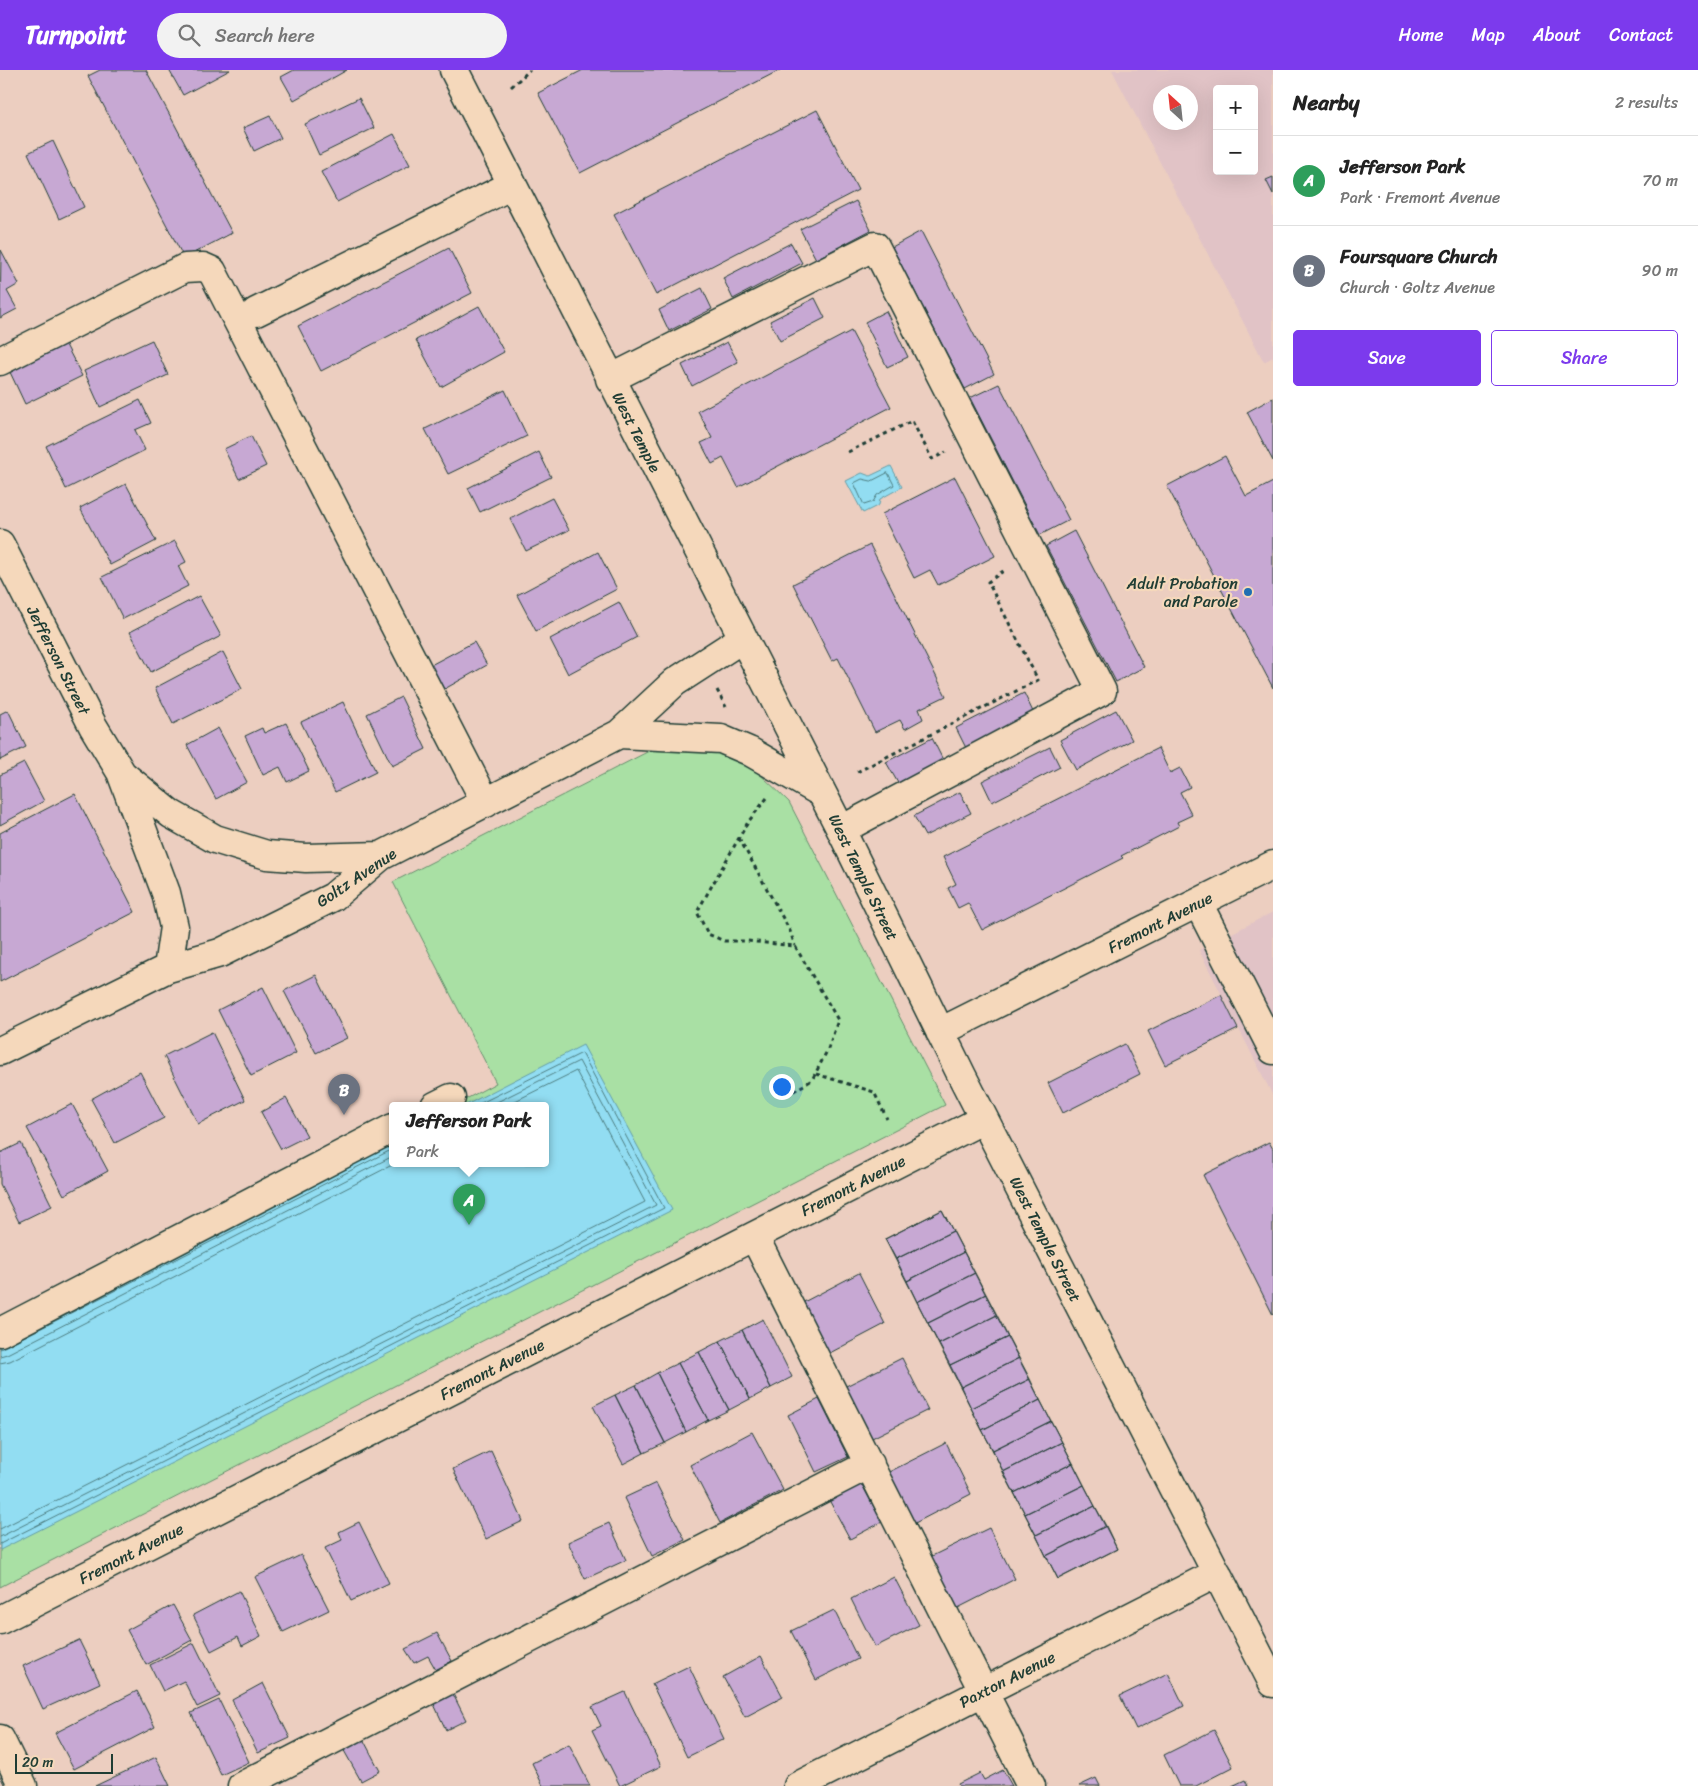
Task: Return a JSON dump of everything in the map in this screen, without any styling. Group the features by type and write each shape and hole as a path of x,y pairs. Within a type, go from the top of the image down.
{"street":[{"name":"West Temple","path":"454,70 822,793"},
{"path":"256,312 512,185"},
{"path":"610,379 875,246 1102,692 842,830"},
{"path":"0,361 186,268 203,267 212,271 486,803"},
{"name":"Jefferson Street","path":"0,544 93,726 122,774 166,894 174,927 168,968"},
{"name":"Goltz Avenue","path":"0,1051 168,968 220,953 333,896 381,856 619,734 675,682 743,638"},
{"path":"619,734 721,738 749,751 822,793"},
{"name":"Jefferson Street","path":"122,774 171,814 215,839 267,855 306,858 381,856"},
{"name":"West Temple Street","path":"822,793 984,1120 1273,1683"},
{"name":"Fremont Avenue","path":"940,1032 1273,865"},
{"path":"1198,903 1273,1050"},
{"name":"Fremont Avenue","path":"0,1620 984,1120"},
{"path":"0,1332 389,1130"},
{"path":"754,1236 1031,1786"},
{"path":"242,1786 870,1464"},
{"name":"Paxton Avenue","path":"798,1786 1217,1573"},
{"path":"0,1739 23,1786"}],"path":[{"path":"511,87 530,70"},
{"path":"848,452 912,421 932,459 948,451 953,455"},
{"path":"857,772 1038,680 988,582 1010,566"},
{"path":"715,685 726,707"},
{"path":"771,793 739,838 697,912 708,934 724,941 747,941 795,946"},
{"path":"739,838 790,930 795,946 838,1020 828,1049 816,1074 812,1080 789,1094"},
{"path":"816,1074 874,1092 887,1120"}],"shaded area":[{"path":"1112,70 1273,70 1273,357 1264,362"},
{"path":"1273,912 1273,1096 1199,950"}],"green space":[{"path":"653,749 700,750 727,755 753,769 789,802 945,1105 0,1587 0,1344 389,1166 549,1167 549,1102 460,1102 496,1083 393,882"}],"water":[{"path":"891,466 902,487 880,499 879,505 863,513 846,481 862,473 870,476"},
{"path":"583,1045 672,1210 0,1550 0,1345 389,1145 389,1167 549,1167 549,1102 472,1102"}],"building":[{"path":"100,70 146,70 232,233 184,258 88,76"},
{"path":"169,70 230,70 183,95"},
{"path":"294,70 347,70 294,100 281,77"},
{"path":"583,70 780,70 580,173 538,93"},
{"path":"359,98 374,128 319,155 305,124"},
{"path":"817,110 858,190 656,295 614,214"},
{"path":"270,116 281,138 254,151 243,128"},
{"path":"394,134 410,165 337,202 321,172"},
{"path":"53,141 84,207 59,219 28,153"},
{"path":"1273,177 1273,194 1266,180"},
{"path":"856,201 871,230 816,259 800,229"},
{"path":"921,231 994,374 965,389 892,247"},
{"path":"791,243 802,263 733,299 723,278"},
{"path":"449,248 472,293 321,371 298,326"},
{"path":"1,250 19,284 7,291 17,309 0,318"},
{"path":"702,288 712,309 669,331 659,310"},
{"path":"815,298 825,318 780,341 770,321"},
{"path":"479,306 504,352 441,387 416,340"},
{"path":"886,311 908,357 887,367 865,322"},
{"path":"851,331 891,407 738,487 723,458 712,464 701,443 712,438 698,411"},
{"path":"152,340 168,375 100,407 84,371"},
{"path":"727,342 738,362 692,386 682,365"},
{"path":"65,343 82,376 25,404 9,370"},
{"path":"999,384 1069,520 1040,535 970,398"},
{"path":"505,390 527,436 448,474 425,429"},
{"path":"1273,398 1273,461 1247,412"},
{"path":"140,400 151,423 135,430 145,450 66,489 46,446"},
{"path":"251,436 266,466 239,479 224,449"},
{"path":"539,452 551,477 480,512 468,488"},
{"name":"Adult Probation and Parole","path":"1225,456 1246,496 1273,482 1273,688 1167,486"},
{"path":"955,477 995,556 938,585 930,570 914,578 882,514"},
{"path":"126,484 156,541 110,565 80,508"},
{"path":"552,498 569,530 526,551 510,519"},
{"path":"1074,531 1144,667 1116,682 1046,546"},
{"path":"175,541 186,562 178,566 188,586 123,619 102,577"},
{"path":"870,545 946,696 919,709 923,719 905,729 900,720 875,732 838,658 832,661 793,584"},
{"path":"598,552 617,589 536,631 517,595"},
{"path":"199,596 221,636 151,672 130,632"},
{"path":"619,602 637,637 568,674 550,639"},
{"path":"474,642 487,665 441,691 427,667"},
{"path":"223,652 242,689 173,724 155,688"},
{"path":"1024,693 1034,714 966,748 956,728"},
{"path":"401,697 426,749 392,766 367,714"},
{"path":"343,702 376,772 335,792 301,722"},
{"path":"8,710 26,747 0,760 0,714"},
{"path":"1116,710 1132,740 1076,770 1060,740"},
{"path":"286,723 309,771 287,782 280,767 263,775 245,736 262,728 264,733"},
{"path":"218,728 247,782 216,799 187,745"},
{"path":"932,738 943,760 898,783 886,762"},
{"path":"1050,747 1060,767 992,802 982,781"},
{"path":"1158,748 1170,773 1180,768 1190,787 1180,792 1192,815 1177,822 1179,826 1121,856 1123,858 982,930 968,903 958,908 948,888 956,884 943,857"},
{"path":"24,763 44,801 0,825 0,775"},
{"path":"960,792 971,813 925,836 914,816"},
{"path":"75,794 135,912 0,982 0,833"},
{"path":"316,975 347,1038 316,1053 284,991"},
{"path":"263,987 296,1053 251,1076 218,1010"},
{"path":"1221,995 1238,1029 1165,1065 1148,1031"},
{"path":"212,1032 245,1100 198,1124 164,1056"},
{"path":"1125,1044 1140,1074 1063,1113 1048,1083"},
{"path":"140,1072 164,1118 115,1143 91,1099"},
{"path":"286,1098 307,1136 281,1149 261,1112"},
{"path":"72,1104 108,1171 64,1195 27,1128"},
{"path":"1269,1142 1273,1149 1273,1315 1203,1175"},
{"path":"21,1143 52,1206 19,1222 0,1184 0,1153"},
{"path":"942,1210 1117,1549 1058,1579 885,1239"},
{"path":"942,1210 953,1231 896,1259 885,1239"},
{"path":"953,1231 964,1252 907,1281 896,1259"},
{"path":"964,1252 975,1273 917,1302 907,1281"},
{"path":"859,1273 885,1324 826,1355 800,1304"},
{"path":"975,1273 986,1294 928,1323 917,1302"},
{"path":"986,1294 997,1315 939,1344 928,1323"},
{"path":"997,1315 1008,1337 950,1365 939,1344"},
{"path":"763,1319 792,1377 771,1388 742,1330"},
{"path":"742,1330 771,1388 750,1399 720,1341"},
{"path":"1008,1337 1019,1358 961,1387 950,1365"},
{"path":"720,1341 750,1399 729,1410 699,1352"},
{"path":"699,1352 729,1410 708,1420 678,1363"},
{"path":"902,1358 928,1410 870,1439 844,1387"},
{"path":"1019,1358 1030,1379 971,1408 961,1387"},
{"path":"678,1363 708,1420 686,1432 657,1373"},
{"path":"657,1373 686,1432 665,1443 636,1385"},
{"path":"1030,1379 1040,1400 982,1430 971,1408"},
{"path":"636,1385 665,1443 644,1453 615,1395"},
{"path":"615,1395 644,1453 623,1464 593,1406"},
{"path":"819,1399 848,1457 816,1472 788,1415"},
{"path":"1040,1400 1051,1421 993,1450 982,1430"},
{"path":"1051,1421 1062,1442 1003,1472 993,1450"},
{"path":"752,1432 783,1490 720,1523 690,1465"},
{"path":"1062,1442 1073,1463 1014,1493 1003,1472"},
{"path":"946,1443 971,1494 913,1524 887,1473"},
{"path":"491,1451 523,1521 486,1539 453,1469"},
{"path":"1073,1463 1084,1485 1025,1514 1014,1493"},
{"path":"656,1483 685,1540 652,1556 624,1498"},
{"path":"861,1483 882,1522 850,1539 829,1500"},
{"path":"1084,1485 1095,1506 1036,1535 1025,1514"},
{"path":"1095,1506 1106,1526 1046,1556 1036,1535"},
{"path":"359,1522 389,1583 351,1601 325,1548 342,1540 339,1532"},
{"path":"609,1523 626,1560 585,1579 568,1542"},
{"path":"1106,1526 1117,1549 1058,1579 1046,1556"},
{"path":"989,1528 1015,1579 956,1609 930,1557"},
{"path":"301,1555 329,1610 283,1632 255,1577"},
{"path":"894,1577 919,1625 875,1647 851,1599"},
{"path":"239,1591 261,1636 242,1646 238,1637 211,1651 193,1615"},
{"path":"173,1605 192,1640 146,1665 127,1630"},
{"path":"834,1610 858,1659 816,1680 791,1631"},
{"path":"437,1633 452,1661 436,1670 428,1656 414,1663 405,1649"},
{"path":"79,1640 100,1683 43,1709 23,1666"},
{"path":"194,1643 220,1696 197,1707 184,1681 163,1691 150,1665"},
{"path":"761,1656 783,1697 745,1717 723,1677"},
{"path":"689,1666 724,1739 687,1757 652,1684"},
{"path":"1168,1673 1184,1706 1136,1729 1120,1696"},
{"path":"263,1683 290,1738 258,1753 232,1700"},
{"path":"451,1690 466,1720 446,1730 432,1700"},
{"path":"137,1691 155,1727 74,1769 55,1733"},
{"path":"625,1692 661,1766 620,1786 592,1730 601,1726 592,1707"},
{"path":"219,1700 249,1762 221,1775 191,1713"},
{"path":"1214,1730 1233,1767 1196,1786 1179,1786 1164,1755"},
{"path":"362,1737 380,1771 361,1781 342,1747"},
{"path":"569,1744 590,1786 543,1786 532,1763"},
{"path":"156,1757 170,1786 95,1786"},
{"path":"1003,1770 1012,1786 959,1786 958,1784 980,1773 984,1780"},
{"path":"1096,1778 1100,1786 1079,1786"},
{"path":"1245,1780 1248,1786 1232,1786"}],"tram line":[{"path":"0,1776 5,1786"}],"place":[{"name":"Adult Probation and Parole","path":"1248,592"},
{"name":"Foursquare Church","path":"344,1115"},
{"name":"Jefferson Park","path":"469,1225"}]}
